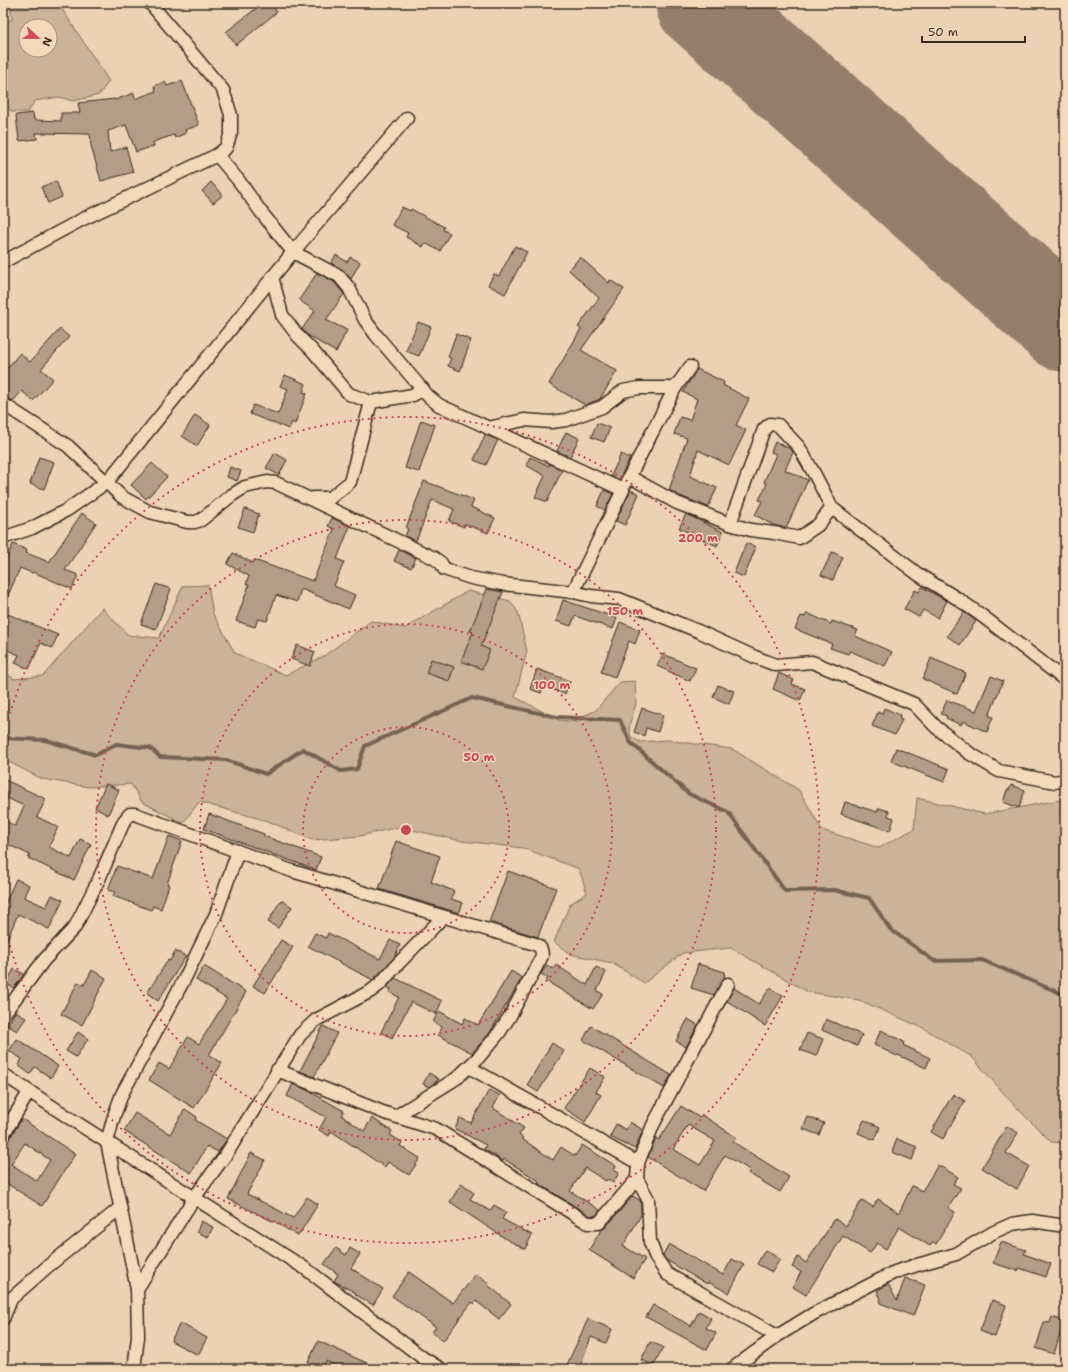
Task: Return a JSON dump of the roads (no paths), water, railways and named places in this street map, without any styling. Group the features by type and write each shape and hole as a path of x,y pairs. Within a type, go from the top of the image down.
{"street":[{"path":"3,262 83,219 217,155 226,148 231,133 231,115 222,90 150,3"},
{"path":"3,538 32,528 67,510 107,482 293,252 407,118"},
{"path":"217,155 239,181 293,252 339,276 349,288 365,320 376,335 428,396 438,405 623,490"},
{"path":"272,278 282,315 298,336 312,350 349,394 371,402 413,395 423,389"},
{"path":"573,592 623,490 676,388 690,367"},
{"path":"488,428 524,420 551,422 566,420 602,407 623,391 639,388 676,388"},
{"path":"308,498 330,498 350,482 371,402"},
{"path":"3,404 68,446 122,497 150,512 187,522 195,522 201,520 232,495 245,487 258,484 276,483 434,558 441,563 444,569 471,578 503,584 573,592 619,600 698,631 755,658 776,665 812,662 830,668 914,704 936,727 969,753 999,772 1055,782 1065,780"},
{"path":"730,524 764,429 770,424 778,425 799,447 832,508 919,575 981,615 1065,680"},
{"path":"630,477 677,503 730,524 751,530 798,538 818,525 832,508"},
{"path":"3,1015 44,960 75,927 99,879 124,821 130,814 135,814 292,871 536,944 540,947 542,956 510,1016 499,1033 479,1057 457,1078 396,1116"},
{"path":"134,1369 138,1336 137,1290 107,1142 122,1094 190,969 216,914 238,851"},
{"path":"137,1290 194,1198 227,1153 300,1035 316,1020 371,991 380,984 443,917"},
{"path":"728,984 653,1125 638,1163 637,1179 648,1199 650,1242 656,1258 667,1274 777,1336"},
{"path":"469,1067 638,1163"},
{"path":"277,1070 396,1116 436,1129 588,1223 599,1223 637,1179"},
{"path":"3,1074 306,1269 424,1358 441,1369"},
{"path":"3,1135 29,1092"},
{"path":"3,1320 7,1300 120,1208"},
{"path":"732,1369 777,1336 813,1314 895,1272 917,1264 956,1254 994,1232 1012,1224 1032,1221 1065,1226"}],"waterway":[{"path":"3,738 45,740 96,755 116,744 150,748 160,757 226,760 266,774 303,749 341,771 357,769 365,746 472,698 557,717 620,720 630,742 689,794 728,812 785,891 834,890 869,898 890,929 934,961 982,960 1065,995"}]}
